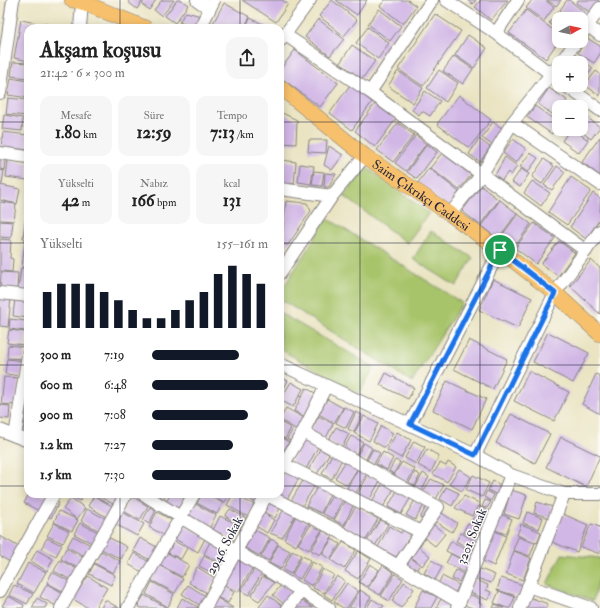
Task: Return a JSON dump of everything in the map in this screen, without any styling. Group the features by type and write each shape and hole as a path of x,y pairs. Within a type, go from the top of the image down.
{"main road":[{"path":"77,1 135,24"},
{"name":"Saim Çıkrıkçı Caddesi","path":"284,90 364,156 500,250 555,293 600,334"}],"street":[{"path":"1,86 13,0"},
{"path":"197,0 212,4 202,24"},
{"path":"284,35 310,0"},
{"path":"370,92 432,0"},
{"path":"446,0 496,33 552,75"},
{"path":"496,33 518,0"},
{"path":"77,1 80,24"},
{"path":"588,26 600,8"},
{"path":"588,31 600,35"},
{"path":"284,39 370,92 586,251"},
{"path":"450,214 482,174 512,123 552,80"},
{"path":"576,92 600,110"},
{"path":"512,123 600,184"},
{"path":"0,153 24,156"},
{"path":"284,262 332,196 364,156"},
{"path":"284,190 332,196"},
{"path":"475,455 555,293 600,231"},
{"path":"410,424 500,250"},
{"path":"0,293 24,296"},
{"path":"284,366 475,455 511,475 564,494 600,494"},
{"path":"15,436 24,380"},
{"path":"284,464 304,432 326,386"},
{"path":"0,430 24,439"},
{"path":"304,432 438,506 398,566"},
{"path":"284,468 421,532"},
{"name":"3201. Sokak","path":"458,605 511,475"},
{"path":"520,608 564,494"},
{"path":"0,591 52,498"},
{"path":"61,608 124,498"},
{"path":"149,498 330,608"},
{"path":"128,608 192,498"},
{"name":"2946. Sokak","path":"205,608 265,498"},
{"path":"275,498 340,532 398,566 458,605"},
{"path":"528,586 591,608"},
{"path":"288,608 302,590"}],"green space":[{"path":"366,167 429,213 407,243 344,196"},
{"path":"327,218 462,303 412,382 284,302 284,287"},
{"path":"431,231 473,258 456,286 413,259"},
{"path":"284,315 374,367 359,394 284,351"},
{"path":"562,554 600,558 600,574 593,601 547,584"}],"building":[{"path":"129,0 143,0 137,9 128,2"},
{"path":"145,0 156,0 149,10 142,4"},
{"path":"162,0 174,0 162,16 154,10"},
{"path":"177,0 181,0 188,5 175,23 165,16"},
{"path":"242,0 282,0 288,4 276,22"},
{"path":"332,0 357,20 344,36 319,16"},
{"path":"336,0 367,0 357,15"},
{"path":"385,0 408,0 416,6 403,24 380,6"},
{"path":"467,0 476,0 473,4"},
{"path":"481,0 508,0 491,20 475,7"},
{"path":"532,0 545,0 554,7 544,21 526,8"},
{"path":"547,0 561,0 556,6"},
{"path":"567,0 569,0 585,12 563,12 560,10"},
{"path":"578,0 599,1 591,13 576,3"},
{"path":"224,3 250,17 246,24 213,24"},
{"path":"379,9 401,26 390,41 368,24"},
{"path":"526,10 552,29 552,48 554,48 546,59 509,33"},
{"path":"186,12 201,16 198,24 185,24 179,22"},
{"path":"435,14 461,31 423,86 398,69"},
{"path":"250,18 263,24 247,24"},
{"path":"318,19 344,39 330,56 305,37"},
{"path":"21,20 36,23 24,24 24,60 14,58"},
{"path":"368,27 389,43 378,59 356,43"},
{"path":"468,35 487,48 474,68 455,55"},
{"path":"588,39 600,46 600,54 594,63 588,59 588,56 583,56 578,53 581,48 588,48"},
{"path":"352,45 375,61 362,79 340,63"},
{"path":"295,50 338,83 320,107 284,80 284,65"},
{"path":"454,56 473,69 463,84 443,71"},
{"path":"13,62 24,63 24,78 11,76"},
{"path":"588,64 593,68 588,75"},
{"path":"439,70 458,83 446,102 427,88"},
{"path":"398,71 423,88 413,103 388,86"},
{"path":"596,71 600,74 600,96 588,87 588,81"},
{"path":"11,78 24,80 24,97 8,95"},
{"path":"350,85 372,102 352,130 330,113"},
{"path":"549,88 552,92 555,92 567,100 552,100 552,114 538,104"},
{"path":"425,91 440,101 430,116 422,111 419,115 412,110"},
{"path":"459,95 491,120 469,148 437,124"},
{"path":"8,98 24,100 24,116 6,114"},
{"path":"375,104 396,119 375,147 355,131"},
{"path":"535,106 552,118 552,134 527,117"},
{"path":"284,114 297,120 296,144 284,143"},
{"path":"4,115 23,118 22,131 2,129"},
{"path":"588,118 600,127 591,139 587,136"},
{"path":"493,122 503,129 492,145 482,138"},
{"path":"398,123 414,135 393,162 377,150"},
{"path":"3,132 24,135 24,150 1,147"},
{"path":"416,135 426,144 406,171 395,163"},
{"path":"565,136 583,136 588,140 579,153 562,141"},
{"path":"600,137 600,176 582,162"},
{"path":"479,139 490,147 480,162 469,154"},
{"path":"513,139 526,149 516,163 503,153"},
{"path":"309,140 327,140 326,153 308,152"},
{"path":"427,144 437,152 417,179 407,172"},
{"path":"329,146 343,155 332,170 324,165"},
{"path":"442,153 471,175 459,190 430,168"},
{"path":"530,153 538,158 528,172 520,167"},
{"path":"505,157 517,166 511,175 508,172 502,180 495,175"},
{"path":"0,159 5,159 4,170 0,169"},
{"path":"544,159 554,166 542,184 532,177"},
{"path":"8,160 24,162 24,179 6,177"},
{"path":"284,160 296,162 294,184 284,183"},
{"path":"300,164 314,166 311,184 298,182"},
{"path":"557,166 565,172 552,190 544,185"},
{"path":"429,168 459,192 448,207 417,184"},
{"path":"521,169 529,174 520,187 512,182"},
{"path":"0,170 4,171 2,184 0,184"},
{"path":"314,171 324,172 322,186 312,185"},
{"path":"325,173 336,174 329,187 324,187"},
{"path":"571,177 591,191 567,225 548,212"},
{"path":"532,181 550,193 541,206 524,193"},
{"path":"0,185 20,189 17,204 0,200"},
{"path":"481,186 499,200 480,225 462,211"},
{"path":"593,193 600,198 600,219 586,239 570,227"},
{"path":"500,200 517,213 498,239 481,226"},
{"path":"286,201 307,203 311,211 288,245 284,244 284,218"},
{"path":"0,202 16,204 14,221 0,220"},
{"path":"518,214 531,224 513,249 499,239"},
{"path":"0,221 13,222 11,238 0,237"},
{"path":"534,223 555,238 536,264 515,248"},
{"path":"0,239 11,240 10,258 13,259 12,272 0,271"},
{"path":"559,241 575,253 558,276 541,264"},
{"path":"24,248 24,267 22,267"},
{"path":"591,260 600,268 600,314 570,286"},
{"path":"21,268 24,268 24,291 18,290"},
{"path":"1,272 18,273 17,290 0,288"},
{"path":"493,279 532,298 518,328 479,310"},
{"path":"0,297 11,298 8,327 0,326"},
{"path":"15,298 24,299 24,317 13,316"},
{"path":"10,319 24,321 24,331 9,329"},
{"path":"9,330 24,332 24,345 7,343"},
{"path":"548,332 589,353 573,383 533,362"},
{"path":"469,340 507,359 493,389 454,369"},
{"path":"8,345 24,347 24,359 7,358"},
{"path":"7,359 23,361 21,376 5,374"},
{"path":"529,371 569,392 554,421 514,401"},
{"path":"386,373 414,388 408,399 380,385"},
{"path":"596,374 600,376 600,414 582,404"},
{"path":"4,377 19,378 16,405 1,404"},
{"path":"284,378 288,381 284,388"},
{"path":"447,381 486,399 472,429 433,410"},
{"path":"291,382 303,389 293,407 284,402 284,393"},
{"path":"306,388 317,394 305,417 294,411"},
{"path":"327,399 343,408 334,423 319,414"},
{"path":"0,405 10,406 9,419 0,418"},
{"path":"344,407 354,412 346,428 336,423"},
{"path":"286,408 306,419 299,431 284,422 284,412"},
{"path":"356,412 362,415 354,432 348,429"},
{"path":"511,414 550,434 535,463 496,443"},
{"path":"319,416 333,424 325,440 310,432"},
{"path":"364,416 378,424 369,441 354,433"},
{"path":"284,424 291,428 284,438"},
{"path":"24,425 24,435 22,435"},
{"path":"381,426 393,433 385,448 373,441"},
{"path":"336,427 349,434 341,449 328,441"},
{"path":"293,429 300,433 294,443 287,439"},
{"path":"397,432 411,440 401,458 387,450"},
{"path":"351,436 363,442 355,456 343,450"},
{"path":"561,437 600,456 586,487 546,467"},
{"path":"284,439 289,442 284,451"},
{"path":"304,439 318,447 306,469 291,461"},
{"path":"414,441 425,447 416,464 405,458"},
{"path":"364,443 372,448 365,461 356,457"},
{"path":"320,449 329,454 317,474 309,469"},
{"path":"373,449 380,453 374,464 367,460"},
{"path":"427,449 439,456 431,472 418,465"},
{"path":"383,452 393,458 387,470 376,464"},
{"path":"332,454 342,459 332,479 322,474"},
{"path":"395,460 400,462 394,474 389,471"},
{"path":"346,461 358,468 347,485 335,478"},
{"path":"402,462 415,469 407,483 394,475"},
{"path":"448,462 456,467 447,482 433,474 440,463 446,466"},
{"path":"359,467 368,472 356,493 347,488"},
{"path":"459,469 471,477 462,491 449,484"},
{"path":"286,470 299,478 286,501 281,498 284,498 284,473"},
{"path":"415,472 420,475 415,486 409,483"},
{"path":"423,473 429,477 421,492 415,488"},
{"path":"369,474 380,481 368,502 357,495"},
{"path":"473,475 489,483 482,497 466,490"},
{"path":"305,477 316,484 302,506 291,501"},
{"path":"431,479 444,485 436,499 423,492"},
{"path":"384,481 395,487 382,509 371,503"},
{"path":"493,481 504,487 499,496 488,490"},
{"path":"319,484 332,490 321,513 306,506"},
{"path":"446,487 459,493 452,506 440,499"},
{"path":"398,489 411,497 401,514 388,507"},
{"path":"511,490 527,495 519,519 504,514"},
{"path":"487,491 494,495 491,501 484,497"},
{"path":"334,492 344,497 333,519 322,513"},
{"path":"464,496 479,503 472,516 455,508"},
{"path":"27,498 49,498 41,512 24,503"},
{"path":"71,498 85,508 77,519 63,509"},
{"path":"74,498 82,498 80,501"},
{"path":"93,498 98,498 114,507 108,518 88,506"},
{"path":"102,498 119,498 115,505"},
{"path":"130,498 134,498 148,506 140,520 123,511"},
{"path":"156,498 164,498 162,501"},
{"path":"168,498 184,498 187,500 181,512 165,503"},
{"path":"200,498 214,498 223,503 217,514 197,503"},
{"path":"216,498 227,498 224,503"},
{"path":"231,498 241,498 255,505 248,517 227,505"},
{"path":"248,498 259,498 256,503"},
{"path":"346,498 354,504 344,525 334,520"},
{"path":"268,499 281,506 275,518 262,511"},
{"path":"52,500 59,503 51,518 44,514"},
{"path":"415,500 424,505 415,520 406,515"},
{"path":"485,500 491,502 487,508 482,507"},
{"path":"537,502 553,507 550,518 534,513"},
{"path":"194,503 216,515 209,529 187,517"},
{"path":"356,506 378,519 366,540 344,527"},
{"path":"479,506 490,512 482,528 471,522"},
{"path":"150,507 156,510 149,524 143,520"},
{"path":"426,507 433,510 426,522 420,518"},
{"path":"87,509 108,520 101,532 81,521"},
{"path":"230,509 246,518 241,526 225,516"},
{"path":"284,509 295,516 282,538 270,533"},
{"path":"59,511 78,520 72,531 54,522"},
{"path":"122,512 144,524 137,536 115,524"},
{"path":"157,512 175,522 167,537 149,527"},
{"path":"440,512 457,523 452,532 435,521"},
{"path":"527,512 543,518 539,529 523,523"},
{"path":"263,513 274,520 267,533 256,526"},
{"path":"500,514 512,519 506,534 494,530"},
{"path":"563,514 588,525 577,552 552,542"},
{"path":"220,516 243,527 236,541 213,530"},
{"path":"296,516 309,523 296,546 284,539"},
{"path":"380,520 388,524 375,546 367,541"},
{"path":"54,523 69,531 63,543 47,536"},
{"path":"80,523 100,533 94,544 74,534"},
{"path":"312,523 322,530 309,550 298,544"},
{"path":"468,523 482,530 476,539 463,532"},
{"path":"433,524 445,534 435,546 422,536"},
{"path":"521,524 541,532 537,543 517,535"},
{"path":"591,524 600,527 600,554 581,547"},
{"path":"183,525 206,537 198,552 175,539"},
{"path":"389,526 401,533 403,530 411,535 398,558 378,547"},
{"path":"255,530 270,538 260,556 245,548"},
{"path":"323,530 333,536 320,555 311,550"},
{"path":"495,531 506,536 494,566 483,561"},
{"path":"461,533 477,542 472,550 456,541"},
{"path":"0,536 19,547 10,562 0,556"},
{"path":"73,536 93,546 87,557 67,547"},
{"path":"108,537 127,547 121,559 101,549"},
{"path":"518,537 535,543 530,556 513,550"},
{"path":"47,538 62,545 56,556 41,549"},
{"path":"140,538 159,548 152,561 133,551"},
{"path":"271,539 278,543 269,561 261,557"},
{"path":"332,539 340,544 330,559 322,554"},
{"path":"211,540 230,551 223,564 204,554"},
{"path":"174,541 187,548 181,559 168,553"},
{"path":"451,541 474,553 469,563 446,551"},
{"path":"343,542 356,550 344,569 331,560"},
{"path":"278,545 290,551 281,569 269,563"},
{"path":"417,545 430,556 422,566 409,555"},
{"path":"66,548 86,559 80,569 61,559"},
{"path":"37,550 53,559 47,571 31,561"},
{"path":"101,551 120,561 113,573 94,563"},
{"path":"292,551 301,555 291,574 283,570"},
{"path":"358,551 371,559 358,579 345,571"},
{"path":"514,551 531,558 523,580 506,574"},
{"path":"166,552 189,565 182,577 160,565"},
{"path":"134,553 151,563 145,574 128,564"},
{"path":"451,554 470,564 465,573 446,563"},
{"path":"204,556 221,565 216,575 199,566"},
{"path":"302,556 311,560 300,579 292,575"},
{"path":"409,557 420,564 416,571 405,564"},
{"path":"238,558 253,567 238,592 223,584"},
{"path":"60,560 79,570 73,581 54,571"},
{"path":"432,560 442,567 435,580 424,573"},
{"path":"312,562 322,567 312,586 302,580"},
{"path":"28,563 46,572 34,593 17,584"},
{"path":"94,564 115,575 111,585 89,574"},
{"path":"370,564 379,570 367,587 359,582"},
{"path":"159,565 183,579 175,593 151,580"},
{"path":"383,565 394,573 380,595 368,588"},
{"path":"197,567 215,578 207,593 189,583"},
{"path":"478,568 495,575 491,583 474,577"},
{"path":"254,569 262,573 249,595 241,591"},
{"path":"323,569 334,575 324,593 313,588"},
{"path":"456,570 463,574 459,582 452,579"},
{"path":"52,572 71,582 66,593 47,583"},
{"path":"395,574 403,579 389,601 381,596"},
{"path":"88,576 107,588 95,608 88,608 73,599"},
{"path":"263,576 274,583 259,601 251,596"},
{"path":"337,576 345,581 332,600 324,595"},
{"path":"442,576 459,585 454,595 437,586"},
{"path":"501,578 523,585 520,597 497,590"},
{"path":"474,579 488,585 486,590 491,592 488,600 468,592"},
{"path":"152,582 174,594 168,607 146,594"},
{"path":"404,582 414,589 401,608 392,601"},
{"path":"347,583 358,591 347,608 343,608 334,602"},
{"path":"47,584 65,594 58,607 40,597"},
{"path":"282,584 294,593 285,605 273,595"},
{"path":"14,585 33,594 27,604 9,595"},
{"path":"188,585 207,597 201,606 182,594"},
{"path":"221,585 234,592 228,603 215,596"},
{"path":"360,590 371,597 364,608 349,608"},
{"path":"423,590 437,597 431,608 414,608"},
{"path":"499,591 515,597 510,608 494,603"},
{"path":"469,594 480,599 479,603 483,605 482,608 473,608 464,605"},
{"path":"144,595 168,608 141,608 138,606"},
{"path":"268,595 284,607 260,608 259,607"},
{"path":"8,596 24,605 23,608 7,608 2,606"},
{"path":"216,597 233,608 209,608"},
{"path":"529,597 548,604 546,608 525,608"},
{"path":"37,598 47,604 45,608 32,608"},
{"path":"182,598 198,607 177,608"},
{"path":"299,598 313,608 292,608"},
{"path":"372,599 384,606 382,608 367,608"},
{"path":"441,599 453,605 451,608 436,608"},
{"path":"105,600 119,608 101,608"},
{"path":"495,604 504,608 493,608"}],"route":[{"path":"500,250 555,293 475,455 410,424 500,250"}]}
